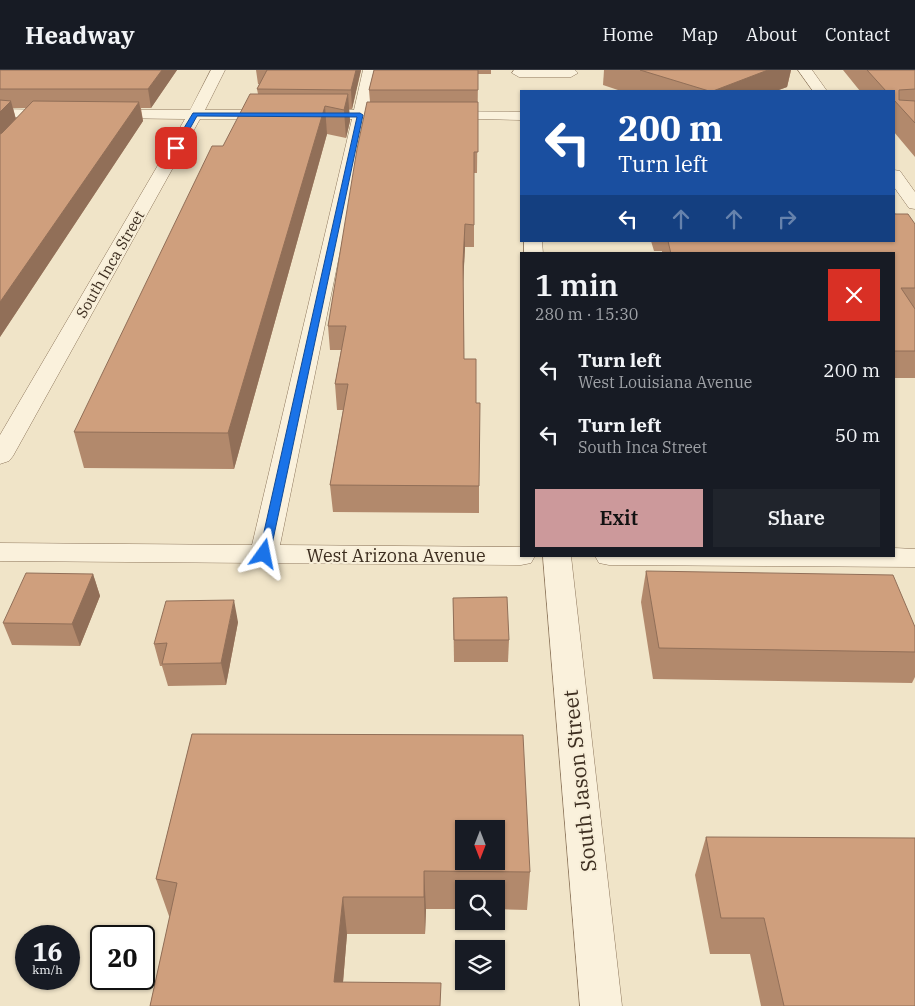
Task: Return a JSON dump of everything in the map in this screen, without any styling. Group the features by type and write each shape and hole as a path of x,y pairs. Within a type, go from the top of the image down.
{"street":[{"name":"South Inca Street","path":"0,456 195,114 218,70"},
{"path":"264,554 370,70"},
{"path":"804,70 819,90"},
{"path":"522,90 519,71 571,71 574,90"},
{"path":"0,114 70,114"},
{"path":"19,128 32,114"},
{"path":"89,114 520,116"},
{"path":"895,176 915,204"},
{"name":"West Arizona Avenue","path":"0,552 520,556"},
{"name":"South Jason Street","path":"556,557 601,1006"},
{"path":"895,585 883,557 915,558"}],"building":[{"path":"0,70 162,70 148,89 0,89"},
{"path":"267,70 356,70 351,90 257,89"},
{"path":"374,70 478,70 478,90 369,90"},
{"path":"640,70 768,70 716,90 706,90"},
{"path":"867,70 915,70 915,89 899,90 899,100 915,101 915,123 895,101 895,90 885,90"},
{"path":"250,94 348,94 344,110 325,106 228,433 74,432 212,146 223,146"},
{"path":"0,100 11,101 0,112"},
{"path":"33,101 139,102 0,302 0,134"},
{"path":"367,102 478,102 478,152 474,152 474,225 465,224 463,262 464,359 476,359 476,403 480,403 479,486 330,485 348,384 335,384 346,326 328,326 357,149"},
{"path":"895,214 908,214 915,224 915,288 901,288 915,309 915,351 895,351 895,252 671,252 668,242 895,242"},
{"path":"646,571 893,575 915,627 915,652 659,648"},
{"path":"26,573 93,574 72,624 3,623"},
{"path":"507,597 509,640 454,640 453,598"},
{"path":"234,600 221,663 162,664 167,643 154,644 166,601"},
{"path":"192,734 523,735 530,872 424,871 424,897 343,897 334,982 441,983 440,1006 150,1006 177,883 156,879"},
{"path":"706,837 915,838 915,1006 784,1006 764,918 721,918"}],"route":[{"path":"176,148 195,114 360,115 354,150 264,554"}]}
